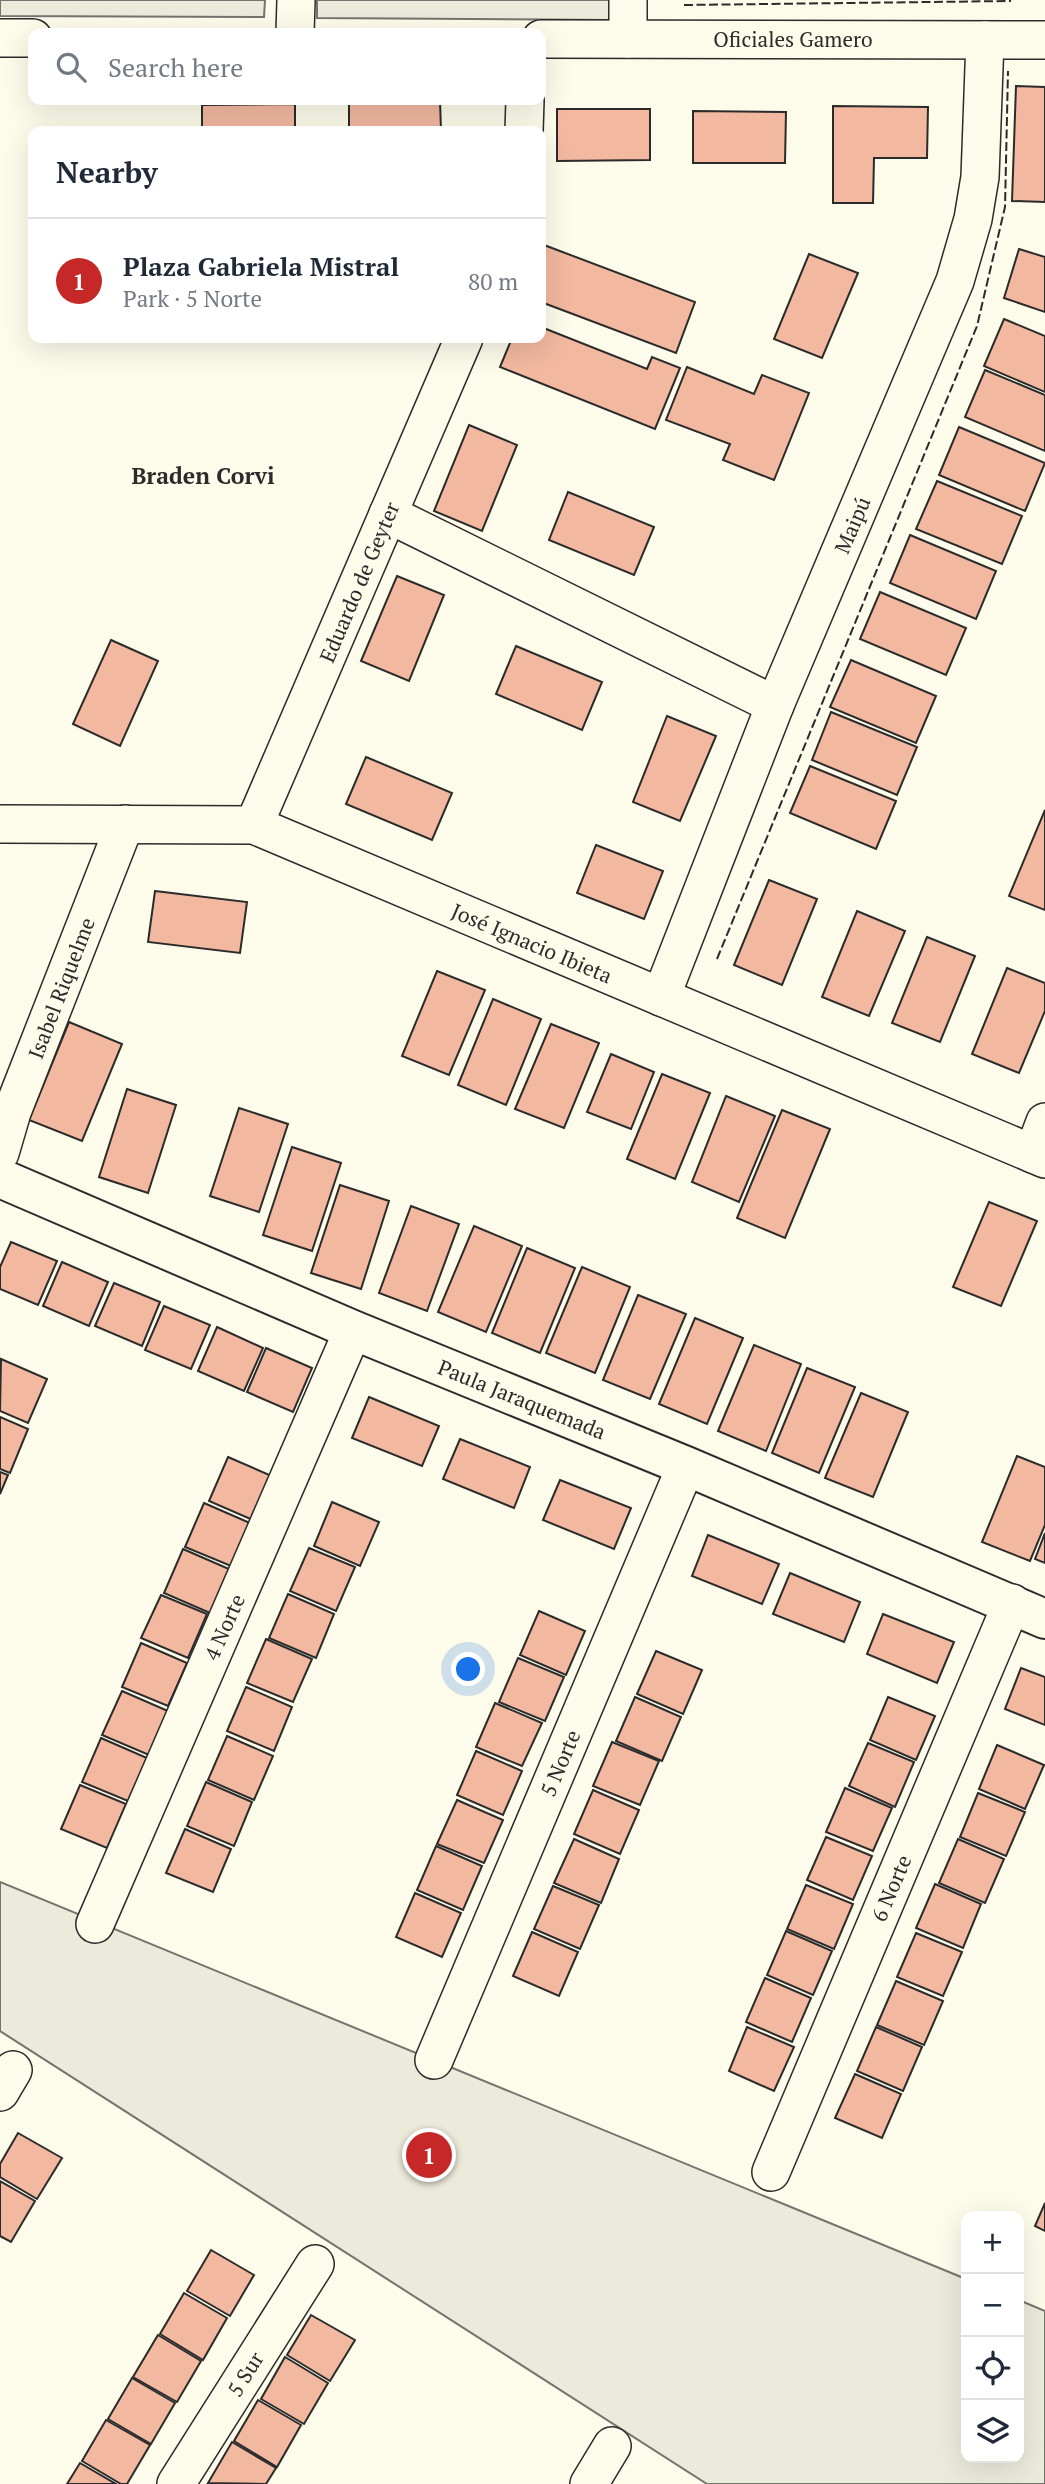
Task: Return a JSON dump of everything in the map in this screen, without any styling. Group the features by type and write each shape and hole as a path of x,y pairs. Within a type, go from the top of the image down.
{"street":[{"path":"295,28 296,0"},
{"path":"628,0 628,39"},
{"path":"0,38 28,38"},
{"name":"Oficiales Gamero","path":"546,39 1045,40"},
{"name":"Maipú","path":"661,997 775,705 955,281 965,250 980,177 985,40"},
{"path":"524,126 525,105"},
{"name":"Eduardo de Geyter","path":"254,825 462,343"},
{"path":"388,514 775,705"},
{"name":"José Ignacio Ibieta","path":"0,824 254,825 661,997 1041,1145"},
{"name":"Isabel Riquelme","path":"0,1153 12,1112 125,824"},
{"name":"Paula Jaraquemada","path":"0,1178 353,1330 686,1466 1028,1611"},
{"name":"4 Norte","path":"95,1924 353,1330"},
{"name":"5 Norte","path":"434,2060 686,1466"},
{"name":"6 Norte","path":"771,2172 1028,1611"},
{"name":"5 Sur","path":"176,2484 315,2263"},
{"path":"589,2484 612,2446"}],"shaded area":[{"path":"0,0 265,0 264,17 0,16"},
{"path":"317,0 613,0 612,20 317,18"},
{"path":"0,1882 961,2277 961,2463 1024,2463 1024,2302 1045,2311 1045,2484 707,2484 0,2031"}],"building":[{"path":"1016,86 1045,87 1045,202 1012,201"},
{"path":"202,105 295,105 295,126 202,126"},
{"path":"349,105 440,105 441,126 349,126"},
{"path":"833,106 928,107 927,158 874,158 873,203 833,203"},
{"path":"557,109 650,109 650,160 557,161"},
{"path":"693,111 786,112 785,163 693,163"},
{"path":"546,246 695,302 676,353 546,304"},
{"path":"1019,249 1045,257 1045,312 1004,298"},
{"path":"809,254 858,273 822,358 774,339"},
{"path":"1004,319 1045,336 1045,392 984,366"},
{"path":"546,329 647,369 652,357 680,368 655,429 500,367 510,343 546,343"},
{"path":"687,367 754,394 762,375 809,393 774,480 723,460 730,444 666,420"},
{"path":"985,370 1045,395 1045,451 965,417"},
{"path":"469,425 517,445 482,531 434,511"},
{"path":"959,427 1045,463 1025,511 939,475"},
{"path":"937,481 1022,516 1002,564 916,529"},
{"path":"568,492 654,527 634,575 549,540"},
{"path":"910,535 996,571 976,619 890,583"},
{"path":"397,576 444,595 409,681 361,661"},
{"path":"880,592 966,628 946,675 860,639"},
{"path":"111,640 158,661 120,746 73,724"},
{"path":"516,646 602,682 582,730 496,694"},
{"path":"851,660 936,696 916,743 830,707"},
{"path":"831,712 917,747 897,795 812,760"},
{"path":"667,716 716,736 680,821 633,802"},
{"path":"366,757 452,793 432,840 346,804"},
{"path":"810,766 896,801 876,849 790,813"},
{"path":"1045,810 1045,910 1009,896"},
{"path":"596,845 663,871 644,919 577,893"},
{"path":"769,880 817,899 782,985 734,965"},
{"path":"155,891 247,902 240,953 148,942"},
{"path":"857,911 905,931 869,1016 822,997"},
{"path":"927,937 975,956 940,1042 892,1023"},
{"path":"1007,968 1045,983 1045,1011 1019,1073 972,1054"},
{"path":"437,971 485,990 449,1075 402,1056"},
{"path":"493,999 541,1019 506,1105 458,1085"},
{"path":"69,1022 122,1044 82,1141 29,1120"},
{"path":"551,1024 599,1043 564,1128 515,1109"},
{"path":"611,1054 654,1072 631,1129 587,1112"},
{"path":"662,1074 710,1093 675,1179 627,1159"},
{"path":"127,1089 176,1105 148,1193 99,1177"},
{"path":"726,1096 775,1116 739,1202 692,1182"},
{"path":"239,1108 288,1124 259,1212 210,1196"},
{"path":"782,1110 830,1129 785,1238 737,1218"},
{"path":"292,1147 341,1163 312,1251 263,1235"},
{"path":"340,1185 389,1201 361,1289 311,1273"},
{"path":"989,1202 1037,1221 1001,1306 953,1287"},
{"path":"411,1206 459,1224 427,1311 379,1293"},
{"path":"474,1226 522,1246 486,1332 438,1312"},
{"path":"11,1242 57,1261 38,1305 0,1289 0,1267"},
{"path":"527,1248 575,1268 540,1353 492,1333"},
{"path":"62,1262 108,1282 89,1326 43,1306"},
{"path":"582,1267 630,1287 595,1373 546,1353"},
{"path":"114,1283 160,1302 142,1346 95,1326"},
{"path":"638,1295 686,1314 650,1399 603,1380"},
{"path":"164,1306 210,1325 191,1369 145,1350"},
{"path":"695,1318 743,1338 707,1424 659,1404"},
{"path":"217,1327 263,1348 244,1391 198,1371"},
{"path":"754,1345 801,1364 766,1451 718,1431"},
{"path":"266,1348 312,1368 293,1412 247,1392"},
{"path":"1,1359 47,1379 28,1423 0,1411"},
{"path":"807,1368 855,1387 819,1473 772,1453"},
{"path":"861,1393 908,1412 873,1497 825,1478"},
{"path":"369,1397 439,1426 422,1466 352,1438"},
{"path":"0,1417 28,1429 10,1473 0,1469"},
{"path":"460,1439 530,1467 514,1508 443,1479"},
{"path":"1017,1456 1045,1467 1045,1525 1030,1561 982,1542"},
{"path":"228,1457 274,1477 255,1521 209,1501"},
{"path":"0,1472 8,1475 0,1494"},
{"path":"560,1480 631,1508 614,1549 543,1520"},
{"path":"332,1502 379,1522 360,1566 314,1546"},
{"path":"204,1503 250,1523 231,1566 185,1547"},
{"path":"1045,1533 1045,1563 1035,1559"},
{"path":"708,1535 779,1564 762,1604 692,1576"},
{"path":"309,1548 355,1567 336,1611 290,1591"},
{"path":"183,1549 229,1569 210,1613 164,1593"},
{"path":"790,1573 860,1602 844,1642 773,1614"},
{"path":"288,1594 334,1614 316,1658 269,1638"},
{"path":"161,1595 207,1614 188,1658 141,1638"},
{"path":"539,1611 585,1631 566,1675 520,1655"},
{"path":"883,1614 954,1642 937,1683 867,1654"},
{"path":"266,1639 312,1659 293,1702 247,1683"},
{"path":"141,1643 187,1663 168,1706 122,1687"},
{"path":"656,1651 702,1670 683,1714 637,1694"},
{"path":"518,1658 564,1677 545,1721 499,1702"},
{"path":"1021,1668 1045,1677 1045,1725 1005,1709"},
{"path":"246,1687 292,1707 274,1751 227,1731"},
{"path":"122,1691 168,1711 149,1755 102,1735"},
{"path":"635,1697 681,1717 662,1761 616,1741"},
{"path":"888,1697 935,1716 916,1760 870,1740"},
{"path":"495,1703 542,1723 522,1766 476,1747"},
{"path":"227,1736 273,1756 254,1800 208,1780"},
{"path":"101,1738 147,1758 128,1801 82,1782"},
{"path":"612,1742 659,1761 640,1805 593,1786"},
{"path":"868,1743 914,1762 895,1807 849,1786"},
{"path":"997,1745 1044,1765 1025,1809 979,1789"},
{"path":"476,1751 522,1771 503,1815 457,1795"},
{"path":"206,1782 252,1802 234,1846 187,1826"},
{"path":"80,1785 126,1804 107,1848 61,1829"},
{"path":"845,1788 892,1808 873,1851 826,1832"},
{"path":"593,1790 639,1810 620,1854 574,1834"},
{"path":"978,1793 1025,1812 1006,1856 960,1837"},
{"path":"457,1800 503,1820 484,1863 437,1844"},
{"path":"185,1829 231,1849 213,1892 166,1873"},
{"path":"826,1837 872,1856 853,1900 807,1880"},
{"path":"574,1839 619,1859 601,1903 554,1883"},
{"path":"958,1839 1004,1859 985,1903 939,1883"},
{"path":"436,1846 482,1866 463,1910 417,1890"},
{"path":"935,1884 981,1904 963,1948 916,1928"},
{"path":"806,1885 853,1904 834,1949 787,1929"},
{"path":"553,1886 599,1905 580,1949 534,1929"},
{"path":"415,1893 461,1913 442,1957 396,1937"},
{"path":"786,1931 832,1951 813,1995 767,1975"},
{"path":"532,1932 578,1952 559,1996 513,1976"},
{"path":"916,1933 962,1952 943,1996 897,1977"},
{"path":"765,1978 811,1998 792,2042 746,2022"},
{"path":"896,1981 943,2001 924,2045 877,2025"},
{"path":"747,2027 794,2047 774,2091 729,2071"},
{"path":"876,2027 922,2047 903,2091 857,2071"},
{"path":"855,2074 901,2094 882,2138 835,2118"},
{"path":"18,2133 62,2158 37,2199 0,2177 0,2164"},
{"path":"0,2181 35,2201 11,2242 0,2236"},
{"path":"1045,2203 1045,2231 1035,2226"},
{"path":"211,2250 254,2275 230,2316 187,2291"},
{"path":"184,2293 227,2318 203,2360 160,2334"},
{"path":"311,2315 355,2340 330,2381 287,2355"},
{"path":"158,2335 201,2361 177,2402 133,2377"},
{"path":"285,2357 328,2383 304,2424 261,2399"},
{"path":"132,2378 175,2403 151,2444 108,2419"},
{"path":"258,2400 301,2425 277,2467 234,2441"},
{"path":"106,2420 150,2445 127,2484 121,2484 82,2461"},
{"path":"232,2442 276,2468 266,2484 208,2483"},
{"path":"80,2463 116,2484 67,2484"}],"fence":[{"path":"684,5 1011,1"},
{"path":"717,959 977,326 1005,207 1008,71"}],"place":[{"name":"Plaza Gabriela Mistral","path":"429,2155"}],"district":[{"name":"Braden Corvi","path":"203,475"}]}
